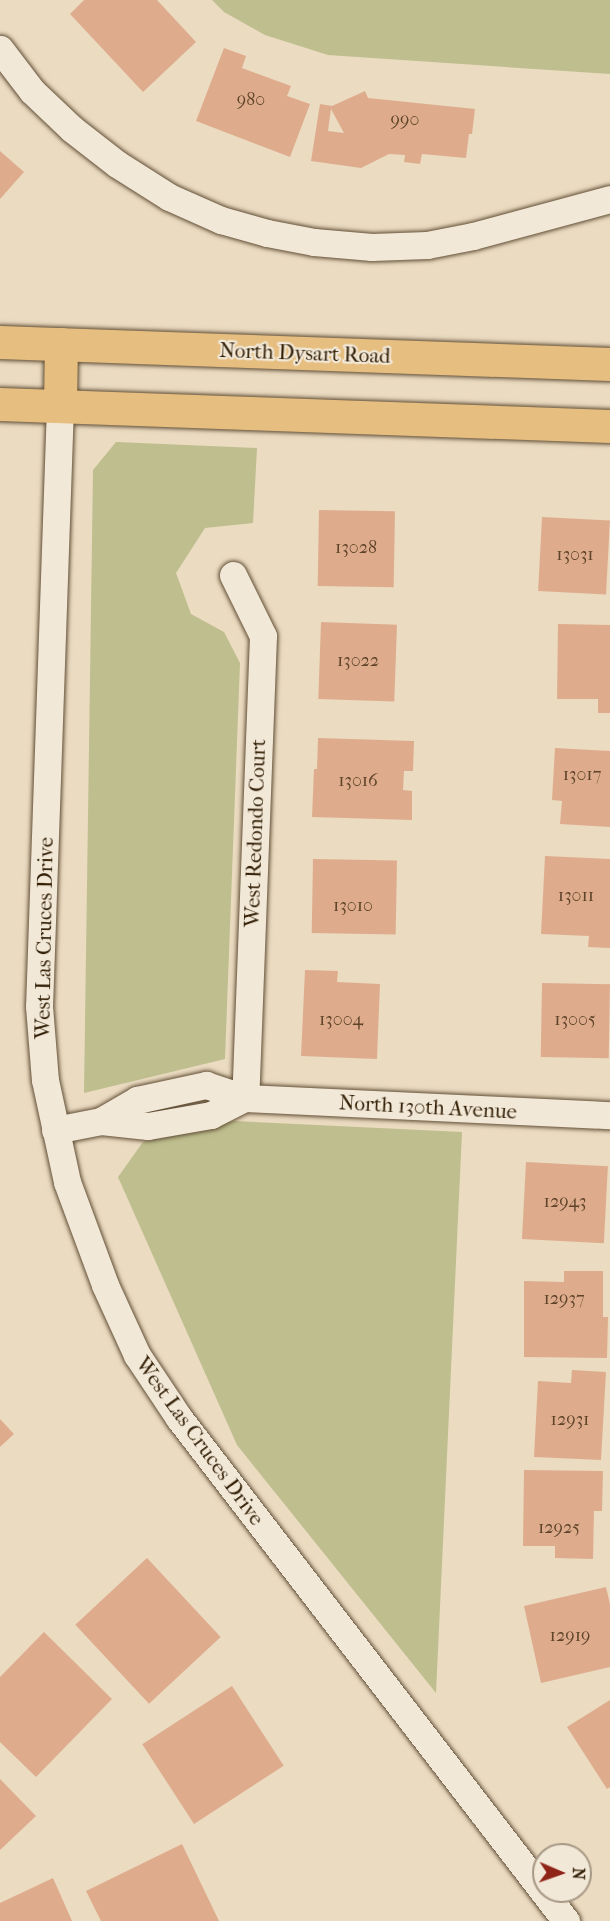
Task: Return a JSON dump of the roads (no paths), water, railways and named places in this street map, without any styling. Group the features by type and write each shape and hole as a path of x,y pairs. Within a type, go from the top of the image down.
{"main road":[{"name":"North Dysart Road","path":"0,342 610,364"},
{"path":"60,406 61,344"},
{"path":"0,404 610,426"}],"street":[{"path":"1,51 40,98 72,129 117,164 169,197 221,220 267,233 314,242 372,247 427,245 472,236 610,199"},
{"name":"West Las Cruces Drive","path":"60,406 39,1006 45,1080 67,1182 105,1285 137,1355 179,1418 566,1921"},
{"name":"West Redondo Court","path":"233,575 263,636 245,1098"},
{"name":"North 130th Avenue","path":"101,1121 137,1100 206,1085 245,1098 610,1115"},
{"path":"182,1089 187,1119"},
{"name":"North 130th Avenue","path":"55,1130 101,1121 148,1126 211,1115 245,1098"}]}
